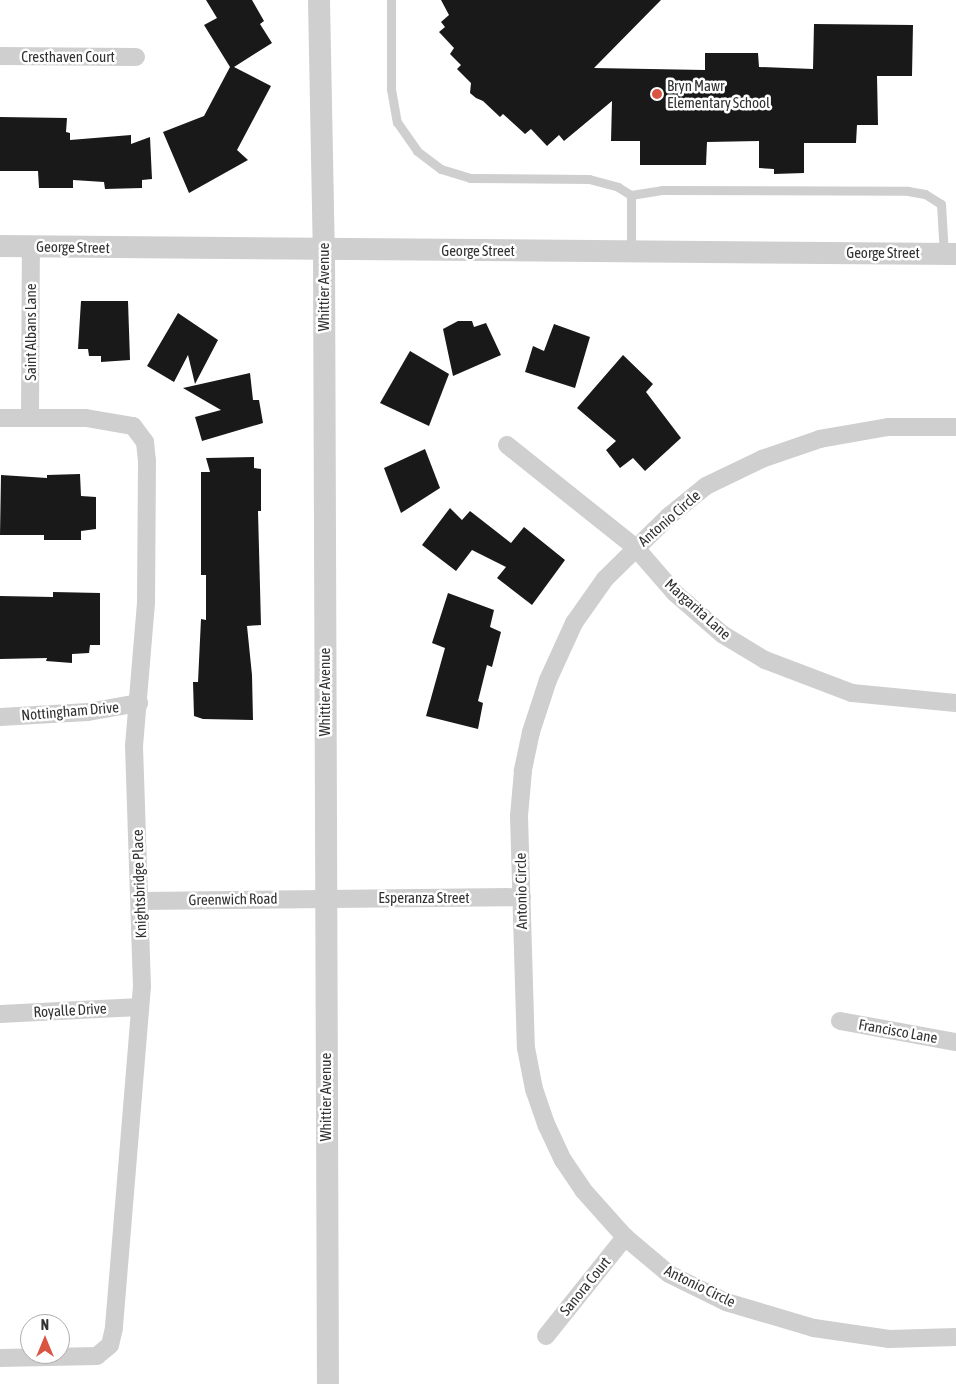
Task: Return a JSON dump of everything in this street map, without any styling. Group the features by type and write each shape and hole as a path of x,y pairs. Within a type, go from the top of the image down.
{"street":[{"name":"Whittier Avenue","path":"319,0 324,250 328,1384"},
{"name":"Cresthaven Court","path":"0,56 136,58"},
{"name":"George Street","path":"0,246 950,254"},
{"name":"Saint Albans Lane","path":"30,418 31,246"},
{"path":"0,418 30,418"},
{"name":"Knightsbridge Place","path":"0,1358 80,1359 97,1356 110,1345 114,1328 140,1006 140,901 134,746 146,603 147,461 145,442 133,426 86,418 30,418"},
{"name":"Antonio Circle","path":"956,427 888,427 820,439 762,459 706,486 635,546 606,579 574,623 548,680 523,771 519,816 526,1048 534,1089 563,1160 583,1190 625,1237 669,1274 726,1302 814,1328 889,1338 956,1337"},
{"name":"Margarita Lane","path":"507,445 635,546 675,593 722,634 765,660 852,693 956,702"},
{"name":"Nottingham Drive","path":"0,717 88,712 139,703"},
{"name":"Esperanza Street","path":"325,898 522,897"},
{"name":"Greenwich Road","path":"140,901 325,898"},
{"name":"Royalle Drive","path":"0,1014 140,1006"},
{"name":"Francisco Lane","path":"840,1021 956,1042"},
{"name":"Sanora Court","path":"546,1336 625,1237"}],"lane":[{"path":"391,0 391,89 397,122 417,152 441,168 470,178 589,179 618,187 632,195 662,190 908,191 925,194 941,204 950,254"},
{"path":"631,252 632,195"}],"building":[{"path":"206,0 252,0 264,21 260,24 272,43 234,67 271,86 237,150 248,160 189,193 163,132 204,116 230,67 204,25 217,18"},
{"path":"441,0 661,0 594,68 705,70 705,53 758,53 759,67 813,69 814,24 913,25 912,76 877,76 878,125 857,125 856,143 804,143 804,173 774,174 774,169 759,168 759,141 707,142 706,165 640,165 640,141 611,141 612,101 564,141 559,135 547,146 531,129 525,134 503,114 500,117 483,101 476,98 470,93 471,83 457,69 461,65 450,54 454,48 439,32 445,27 441,22 449,15"},
{"path":"0,117 67,118 66,132 70,133 70,140 131,135 131,144 150,137 152,179 142,180 142,188 105,189 104,182 73,180 73,188 39,188 38,171 0,171"},
{"path":"81,301 128,301 130,360 101,362 101,356 89,356 88,349 78,349"},
{"path":"178,313 218,340 195,384 188,355 174,382 147,366"},
{"path":"458,321 472,321 474,327 486,323 501,355 453,376 443,329"},
{"path":"554,324 590,337 575,388 525,372 533,346 544,351"},
{"path":"410,351 449,374 429,426 380,403"},
{"path":"623,355 653,384 646,392 681,438 645,471 633,458 620,468 606,450 616,441 577,408"},
{"path":"250,373 253,400 259,400 263,423 202,441 195,417 221,410 183,388"},
{"path":"425,449 440,488 401,513 384,468"},
{"path":"254,457 254,468 261,469 261,511 258,511 261,625 247,626 252,675 253,720 203,719 194,716 193,682 198,682 201,619 206,620 206,575 201,575 201,472 210,472 206,458"},
{"path":"80,474 81,496 96,497 96,529 81,531 81,540 44,540 44,535 0,535 1,475 47,478 47,475"},
{"path":"450,508 462,520 470,511 511,543 524,527 565,560 532,605 497,578 506,567 472,550 456,571 422,545"},
{"path":"53,592 100,593 100,645 90,645 89,653 72,654 72,663 46,661 47,658 0,659 0,596 53,597"},
{"path":"448,593 494,610 490,627 501,632 492,667 487,665 478,701 483,703 478,729 426,716 445,648 432,643"}],"place":[{"name":"Bryn Mawr Elementary School","path":"657,94"}]}
